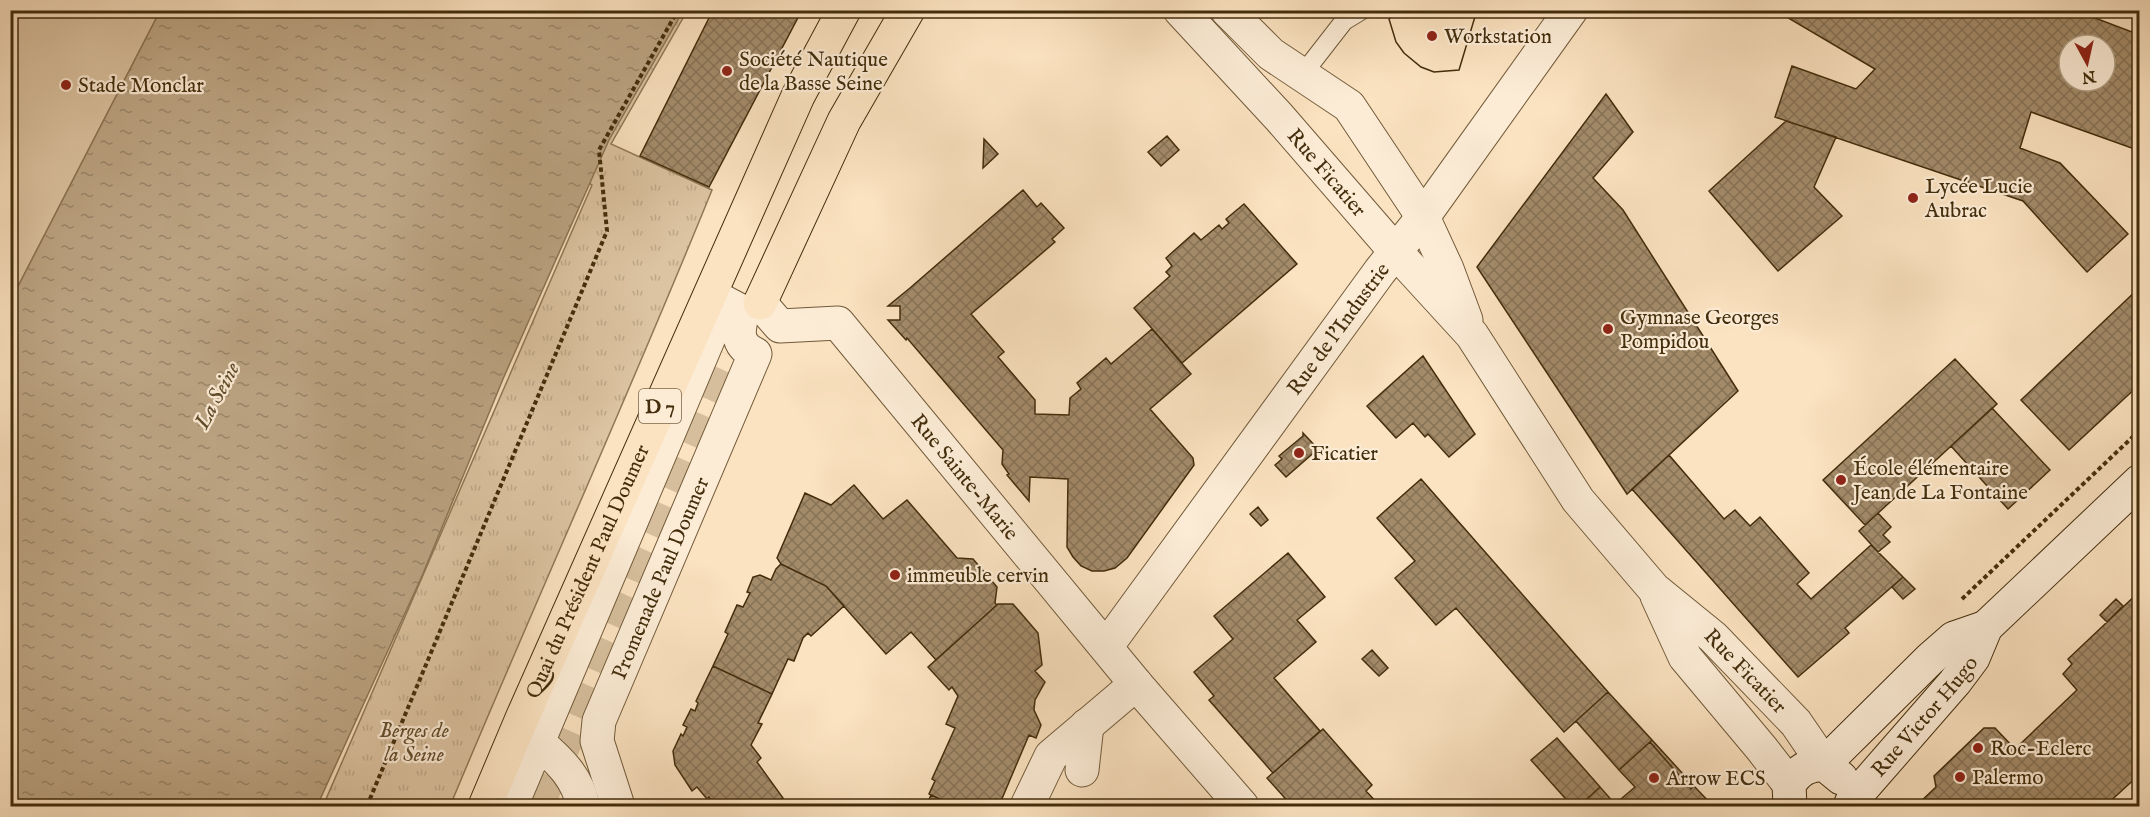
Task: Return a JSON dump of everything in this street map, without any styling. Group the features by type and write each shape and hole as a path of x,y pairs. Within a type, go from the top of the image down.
{"main road":[{"name":"Quai du Président Paul Doumer","path":"485,807 523,716 798,96 844,10"},
{"path":"760,303 844,121 908,10"}],"street":[{"name":"Rue Ficatier","path":"1180,10 1279,117 1396,252 1472,335 1578,500 1654,589 1721,646 1796,723 1824,764 1842,780 1852,804"},
{"name":"Rue Ficatier","path":"1227,10 1271,54 1349,106 1424,217 1472,335"},
{"name":"Rue de l'Industrie","path":"1106,647 1366,290 1424,217 1571,10"},
{"name":"Promenade Paul Doumer","path":"597,797 599,721 755,354 746,349 738,332 743,312 724,302 684,398"},
{"name":"Rue Sainte-Marie","path":"760,303 780,326 838,323 1136,684 1242,807"},
{"path":"511,807 684,398 728,418"},
{"name":"Rue Victor Hugo","path":"1852,804 1955,682 1973,658 1986,627 2139,481"},
{"name":"Rue Ficatier","path":"1654,589 1685,657 1762,749 1789,795"},
{"name":"Rue Victor Hugo","path":"1824,764 1954,638 1986,627"},
{"path":"1027,807 1051,756 1136,684"},
{"path":"1082,770 1087,725"},
{"path":"539,743 597,797"},
{"path":"1789,795 1798,771 1824,764"}],"lane":[{"path":"1302,75 1343,16 1362,10"}],"path":[{"path":"367,807 607,231 599,150 678,10"}],"green space":[{"name":"Stade Monclar","path":"11,11 160,11 11,300"},
{"name":"Berges de la Seine","path":"668,11 687,11 611,144 712,190 450,806 323,806 592,185 576,175"}],"water":[{"name":"La Seine","path":"160,11 683,11 609,140 503,379 422,576 317,806 282,806 265,799 262,806 11,806 11,300"}],"building":[{"name":"Société Nautique de la Basse Seine","path":"713,10 802,10 709,187 640,156"},
{"name":"Workstation","path":"1401,10 1477,10 1459,70 1434,72 1421,67 1404,53 1396,42 1389,19"},
{"name":"Workstation","path":"1401,10 1477,10 1459,70 1434,72 1421,67 1404,53 1396,42 1389,19"},
{"name":"Lycée Lucie Aubrac","path":"1775,10 2074,10 2140,35 2140,151 2031,112 2020,148 2060,163 2128,234 2087,272 2023,201 1775,117 1792,66 1856,89 1875,69"},
{"name":"Gymnase Georges Pompidou","path":"1606,94 1633,132 1593,178 1623,210 1738,391 1627,494 1477,267"},
{"path":"1786,121 1836,137 1814,187 1842,216 1778,271 1709,191"},
{"path":"1167,136 1179,150 1161,166 1148,152"},
{"path":"984,139 998,154 983,168"},
{"path":"1023,190 1037,207 1041,203 1064,228 1052,239 1055,242 971,314 1004,352 998,357 1035,400 1035,414 1069,415 1070,398 1081,389 1077,383 1106,358 1111,364 1152,329 1191,374 1150,409 1193,458 1194,465 1127,558 1115,568 1104,571 1092,571 1081,566 1067,547 1068,479 1030,477 1029,501 1007,475 1009,474 1002,464 1003,450 907,338 906,340 888,320 900,320 900,306 888,306"},
{"path":"1244,204 1297,264 1182,363 1134,308 1170,276 1166,272 1172,266 1166,258 1194,233 1201,240 1219,225 1222,229 1229,223 1226,219"},
{"path":"2139,288 2140,384 2069,450 2021,400"},
{"path":"1423,356 1475,434 1449,457 1428,434 1425,437 1413,423 1396,438 1367,406"},
{"path":"1955,359 1997,404 1865,525 1823,480"},
{"path":"1992,408 2050,470 2008,509 1951,446"},
{"name":"Ficatier","path":"1303,433 1318,449 1286,477 1275,465 1282,459 1279,456 1303,436"},
{"path":"1669,455 1724,519 1735,510 1750,526 1760,517 1809,573 1797,584 1811,599 1871,545 1903,577 1845,628 1849,633 1798,677 1632,489"},
{"path":"1421,479 1608,692 1564,732 1456,608 1436,625 1395,578 1415,561 1377,518"},
{"name":"immeuble cervin","path":"854,485 883,519 907,500 957,558 973,559 997,587 995,603 997,605 936,660 911,632 886,654 826,586 781,564 777,558 805,493 831,505"},
{"path":"1258,507 1268,520 1261,526 1250,514"},
{"path":"1878,513 1891,527 1883,535 1890,542 1878,552 1859,531"},
{"path":"1288,553 1325,597 1297,620 1316,642 1274,678 1320,731 1273,773 1209,700 1214,696 1194,672 1233,639 1214,616"},
{"path":"781,564 826,586 844,606 811,636 808,633 803,638 794,661 788,659 772,694 713,666 728,634 725,632 737,605 743,607 750,593 747,592 753,577 760,575 771,580"},
{"path":"1903,577 1915,589 1903,599 1892,587"},
{"path":"2140,591 2140,774 2105,806 1916,806 1936,787 1934,776 1984,728 1995,728 2015,749 2077,690 2063,674 2072,664 2068,659"},
{"path":"2116,599 2123,606 2107,622 2100,615"},
{"path":"998,604 1013,604 1038,633 1042,665 1035,671 1045,682 1035,700 1034,710 1041,725 1036,738 1029,735 1001,801 996,799 993,806 955,806 929,794 935,781 932,779 955,728 946,724 958,696 952,687 949,690 928,667"},
{"path":"1372,650 1388,668 1379,676 1362,659"},
{"path":"713,666 772,694 758,723 762,724 751,745 761,758 757,762 783,798 776,803 778,806 714,806 709,797 707,799 697,787 692,791 675,765 673,751 687,727 683,725 691,709 695,711 698,703 696,701"},
{"path":"1608,692 1652,740 1619,770 1576,721"},
{"path":"1323,729 1372,785 1366,791 1380,806 1292,806 1267,778"},
{"path":"1557,738 1600,787 1579,806 1572,806 1531,760"},
{"path":"1652,740 1694,786 1691,789 1650,742"},
{"name":"Arrow ECS","path":"1650,742 1691,789 1694,786 1713,806 1579,806 1600,787 1615,804 1635,787 1619,770"},
{"path":"931,795 955,806 926,806"}],"tunnel":[{"path":"537,806 736,358"}],"place":[{"name":"Workstation","path":"1432,36"},
{"name":"Société Nautique de la Basse Seine","path":"727,71"},
{"name":"Stade Monclar","path":"66,85"},
{"name":"Lycée Lucie Aubrac","path":"1913,198"},
{"name":"Gymnase Georges Pompidou","path":"1608,329"},
{"name":"Ficatier","path":"1299,453"},
{"name":"École élémentaire Jean de La Fontaine","path":"1841,480"},
{"name":"immeuble cervin","path":"895,575"},
{"name":"Roc-Eclerc","path":"1978,748"},
{"name":"Palermo","path":"1960,777"},
{"name":"Arrow ECS","path":"1654,778"}]}
